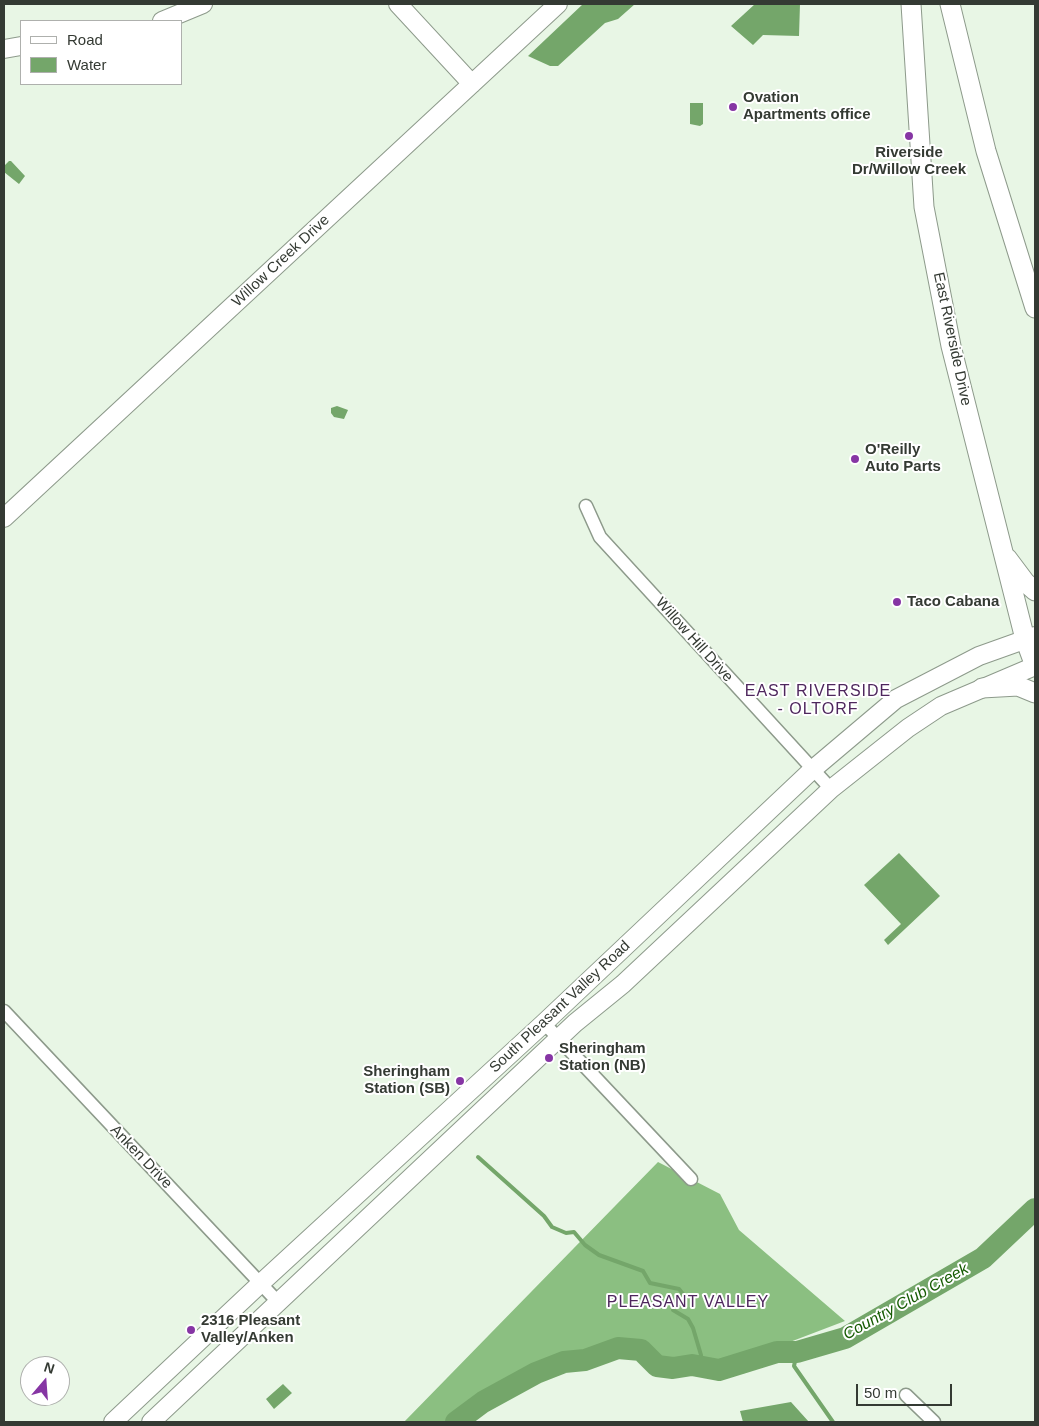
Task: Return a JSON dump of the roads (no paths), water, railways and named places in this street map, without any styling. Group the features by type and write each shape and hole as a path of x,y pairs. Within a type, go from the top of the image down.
{"main road":[{"path":"164,20 203,4"},
{"path":"398,4 472,84"},
{"name":"Willow Creek Drive","path":"4,518 558,4"},
{"name":"East Riverside Drive","path":"912,4 924,207 951,346 1002,551 1030,638 1035,666"},
{"path":"950,4 984,142 1035,308"},
{"path":"4,49 20,46"},
{"path":"1002,551 1025,582 1035,591"},
{"name":"South Pleasant Valley Road","path":"114,1422 260,1283 544,1023 812,770 896,699 979,656 1030,638"},
{"name":"South Pleasant Valley Road","path":"151,1422 559,1038 623,984 831,788 908,728 941,706 1035,666"},
{"path":"982,688 1018,686 1035,693"},
{"path":"408,1149 424,1165"}],"street":[{"name":"Willow Hill Drive","path":"586,506 600,537 812,770 831,788"},
{"name":"Anken Drive","path":"4,1011 278,1302"},
{"path":"544,1023 691,1179"},
{"path":"906,1395 934,1422"}],"water":[{"path":"583,4 635,4 618,19 605,23 558,66 550,66 528,56"},
{"path":"755,4 800,4 799,36 763,35 753,45 731,26"},
{"path":"690,103 703,103 703,124 700,126 690,124"},
{"path":"9,161 25,176 19,184 4,172 4,166"},
{"path":"337,406 348,410 344,419 334,417 331,413 331,408"},
{"path":"899,853 940,896 888,945 884,940 901,924 864,885"},
{"path":"283,1384 292,1393 274,1409 266,1399"},
{"path":"791,1402 809,1422 743,1422 740,1411"}],"waterway":[{"path":"478,1157 544,1216 552,1227 566,1233 574,1232 585,1245 599,1255 643,1271 650,1283 679,1289 683,1294 674,1304 673,1310 688,1319 693,1328 701,1355 702,1366"},
{"name":"Country Club Creek","path":"456,1422 483,1402 536,1373 564,1362 585,1360 618,1348 641,1350 657,1366 673,1368 692,1365 719,1370 777,1352 797,1352 845,1338 983,1258 1035,1209"},
{"path":"797,1352 794,1366 833,1422"}],"place":[{"name":"Ovation Apartments office","path":"733,107"},
{"name":"Riverside Dr/Willow Creek","path":"909,136"},
{"name":"O'Reilly Auto Parts","path":"855,459"},
{"name":"Taco Cabana","path":"897,602"},
{"name":"Sheringham Station (NB)","path":"549,1058"},
{"name":"Sheringham Station (SB)","path":"460,1081"},
{"name":"2316 Pleasant Valley/Anken","path":"191,1330"}],"district":[{"name":"EAST RIVERSIDE - OLTORF","path":"818,701"},
{"name":"PLEASANT VALLEY","path":"688,1303"}]}
